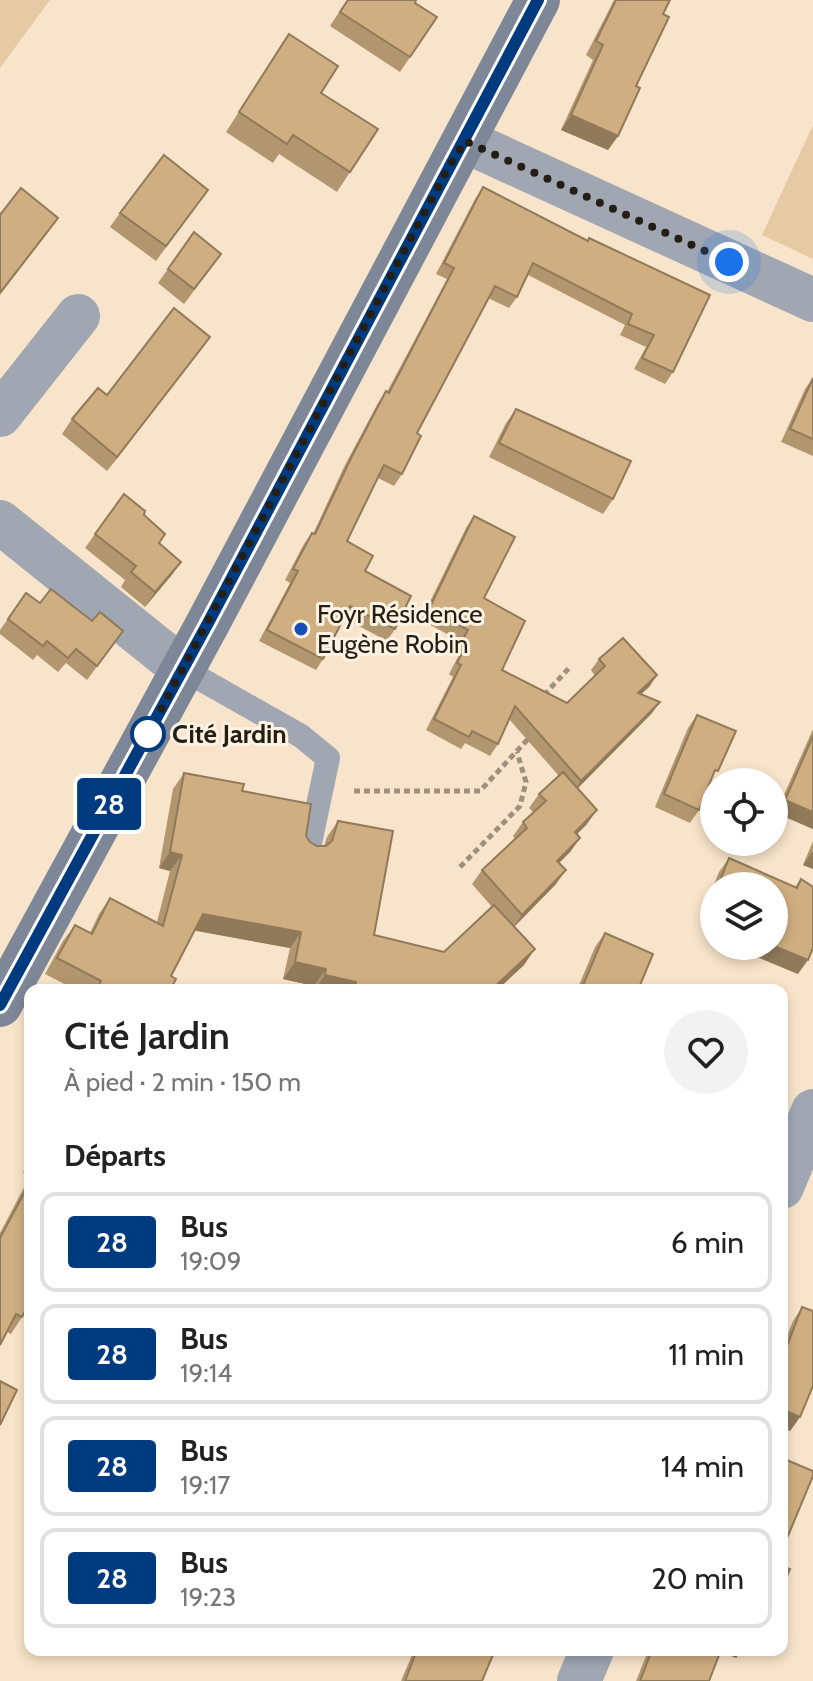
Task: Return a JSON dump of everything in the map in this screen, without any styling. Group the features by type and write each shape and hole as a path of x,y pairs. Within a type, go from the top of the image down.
{"street":[{"path":"0,1005 183,669 538,0"},
{"path":"465,141 813,300"},
{"path":"0,415 78,316"},
{"path":"0,522 183,669"},
{"path":"788,1172 813,1111"},
{"path":"579,1681 589,1656"}],"lane":[{"path":"183,669 301,736 328,758 309,848"}],"path":[{"path":"543,697 571,666"},
{"path":"321,791 480,791 528,739 526,728"},
{"path":"460,867 520,806 526,782 516,751"}],"shaded area":[{"path":"0,0 50,0 0,68"},
{"path":"813,125 813,259 762,235"}],"building":[{"path":"348,0 416,0 415,3 437,17 410,57 340,12"},
{"path":"616,0 670,0 663,14 669,17 636,86 640,88 618,136 571,115 603,45 596,41"},
{"path":"289,34 338,66 321,93 378,129 350,172 293,135 287,144 239,112"},
{"path":"164,155 208,190 166,246 120,213"},
{"path":"483,187 588,241 589,238 710,295 673,372 642,358 654,335 628,324 632,314 533,263 517,297 495,286 417,433 421,436 402,474 384,465 347,541 373,556 365,571 411,596 395,629 350,606 323,659 267,630 298,571 293,569 312,533 315,534 352,456 386,391 389,393 454,268 444,263"},
{"path":"21,188 58,218 0,293 0,215"},
{"path":"194,232 221,254 194,289 168,269"},
{"path":"174,308 210,337 117,457 72,419 98,388 107,395"},
{"path":"813,378 813,439 790,429"},
{"path":"516,409 631,461 613,499 499,443"},
{"path":"124,494 145,511 144,515 165,534 159,543 181,562 155,592 131,572 136,566 95,534"},
{"path":"474,516 515,537 484,598 525,621 502,670 567,703 605,666 599,659 623,638 657,675 638,693 660,702 581,781 515,706 498,744 472,731 469,737 434,719 461,665 457,663 468,642 463,639 468,630 429,609"},
{"path":"51,589 92,621 100,612 123,631 97,666 76,649 68,658 47,641 43,646 8,619 26,593 40,603"},
{"path":"697,715 736,731 719,768 700,768 699,810 664,794"},
{"path":"813,736 813,812 788,801 788,793"},
{"path":"563,772 597,810 575,832 580,838 557,861 566,870 522,915 482,870 527,828 523,822 546,801 539,794"},
{"path":"184,773 244,784 242,791 311,804 306,836 317,846 326,846 332,841 338,821 393,831 374,935 444,952 494,905 535,949 497,984 356,984 325,975 326,969 295,962 301,932 203,914 171,976 176,979 173,984 99,984 101,981 57,958 75,925 92,934 110,898 163,926 182,855 170,852"},
{"path":"729,858 761,872 724,872"},
{"path":"801,879 813,887 813,948 808,960 788,952 788,884 797,888"},
{"path":"605,933 653,954 640,984 584,984"},
{"path":"24,1193 24,1313 22,1317 16,1314 0,1345 0,1238"},
{"path":"802,1307 813,1311 813,1386 800,1417 788,1412 788,1343"},
{"path":"0,1381 17,1390 0,1425"},
{"path":"788,1461 813,1471 788,1536"},
{"path":"415,1656 492,1656 482,1681 405,1681"},
{"path":"650,1656 719,1656 709,1681 640,1681"}],"bus line":[{"name":"28","path":"0,1005 208,623 538,0"}],"place":[{"name":"Foyr Résidence Eugène Robin","path":"301,629"},
{"name":"Cité Jardin","path":"148,734"}],"route":[{"path":"148,734 465,141 729,262"}]}
